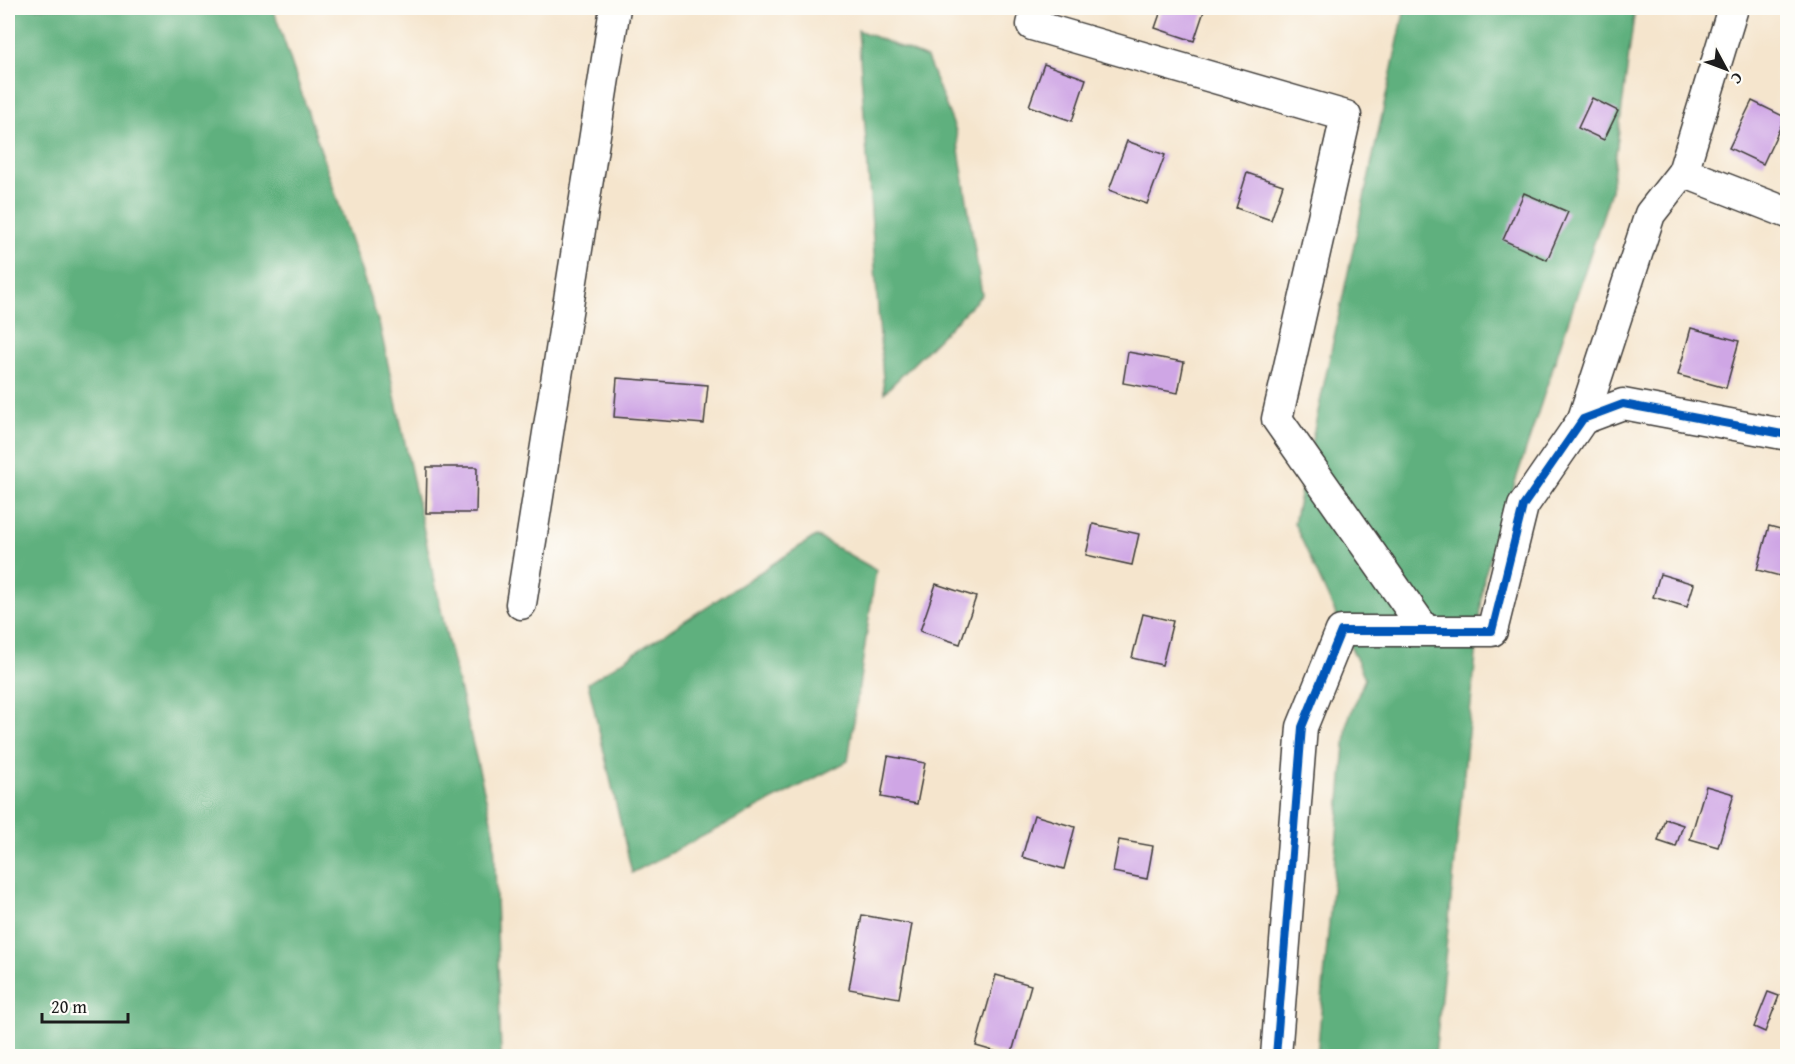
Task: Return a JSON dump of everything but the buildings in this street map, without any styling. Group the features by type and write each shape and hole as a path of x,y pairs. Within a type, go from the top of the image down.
{"street":[{"path":"520,604 615,8"},
{"path":"1036,8 1032,25 1346,116 1277,419 1425,630"},
{"path":"1276,1056 1302,727 1341,631 1492,630 1523,506 1583,419 1650,214 1683,172 1733,8"},
{"path":"1683,172 1788,213"},
{"path":"1583,419 1623,405 1788,435"}],"green space":[{"path":"8,8 273,8 380,327 446,633 494,832 501,1056 8,1056"},
{"path":"1405,8 1635,8 1611,191 1484,577 1435,1056 1317,1056 1347,723 1365,678 1294,523"},
{"path":"858,30 927,58 956,131 982,295 884,393"},
{"path":"816,536 876,570 848,761 632,873 588,683"}],"cycle path":[{"path":"1276,1056 1302,727 1341,631 1492,631 1523,506 1583,419 1623,404 1788,435"}]}
